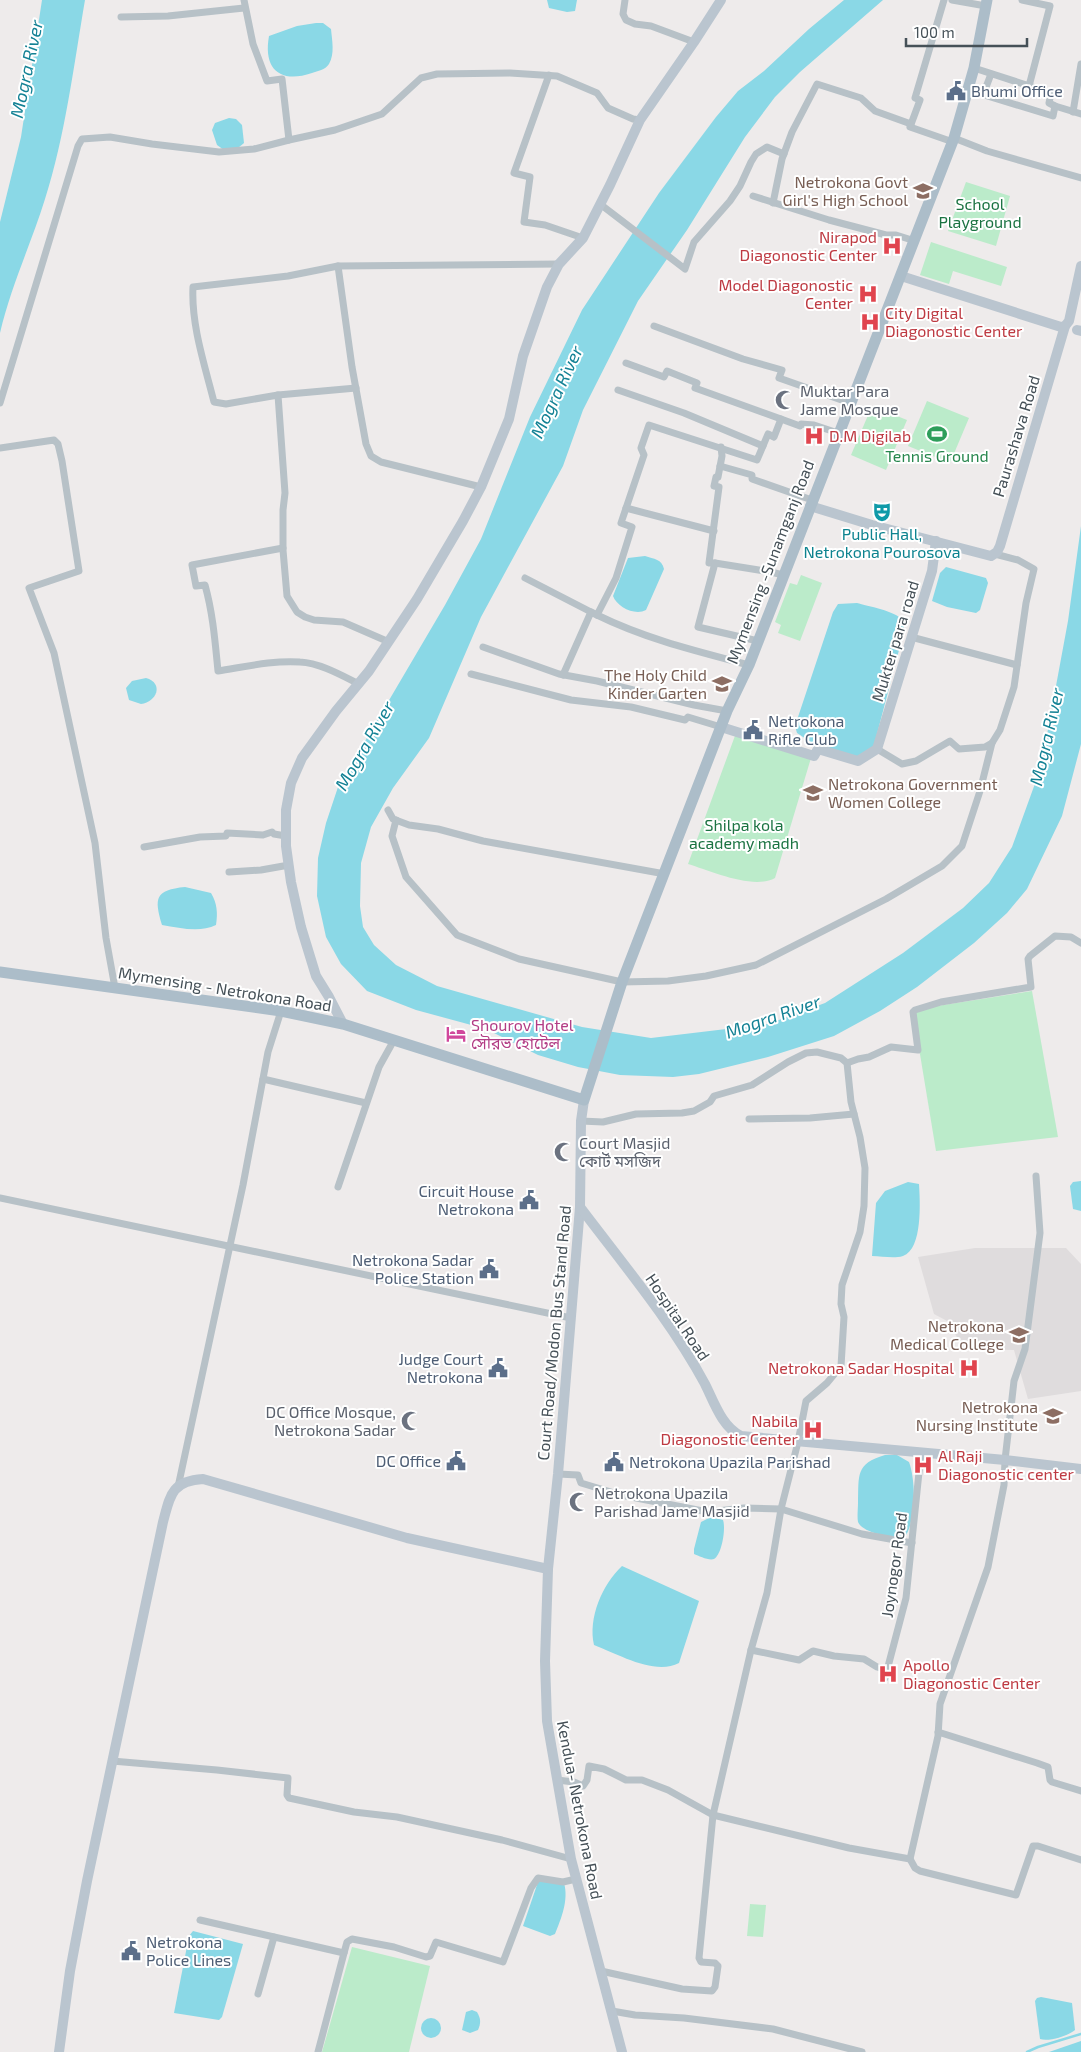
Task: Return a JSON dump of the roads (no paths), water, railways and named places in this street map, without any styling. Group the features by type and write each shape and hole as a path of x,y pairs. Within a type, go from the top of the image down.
{"main road":[{"name":"Mymensing -Sunamganj Road","path":"584,1100 620,986 727,711 749,665 953,140 974,68 986,3"},
{"name":"Mymensing - Netrokona Road","path":"0,972 281,1011 343,1024 584,1100"}],"street":[{"path":"625,0 623,14 626,20 635,24 652,26 694,42"},
{"path":"343,1024 330,997 316,976 301,927 289,865 286,836 286,810 291,783 302,758 389,642 463,521 481,486 509,419 523,356 539,310 559,264 583,238 640,120 721,0"},
{"path":"944,0 915,98 920,100 910,127 1081,178"},
{"path":"952,0 986,3"},
{"path":"1022,0 1050,6 1029,86"},
{"path":"121,17 168,16 244,4 253,44 267,81 282,79 289,140"},
{"path":"1073,112 1081,64"},
{"path":"974,68 1052,93 1049,103 1081,114"},
{"path":"0,403 62,195 82,139 110,137 219,152 254,149 335,130 382,114 421,78 437,74 549,75 597,93 608,108 633,119 640,120"},
{"path":"983,95 991,74"},
{"path":"549,75 514,173 530,177 524,222 545,225 583,238"},
{"path":"773,203 778,187 778,173 792,132 817,84 865,100 876,111 912,124"},
{"path":"968,90 1053,116 1055,106"},
{"path":"600,204 685,270 694,242 730,201 756,154 767,147 784,154"},
{"path":"753,196 829,220 915,241"},
{"path":"356,388 278,395 226,404 214,402 198,335 192,299 193,287 288,276 338,266 559,264"},
{"path":"338,266 356,388 370,456 375,460 481,486"},
{"name":"Paurashava Road","path":"996,554 1000,546 1065,326 1070,318 1081,266"},
{"path":"901,276 1041,322 1079,330"},
{"path":"654,326 743,359 782,370 779,378 850,403"},
{"path":"626,363 664,376 667,371 696,383 695,388 800,426 801,424 814,425 838,433"},
{"path":"618,390 684,413 762,446"},
{"path":"278,395 285,493 283,548 287,596 297,612 314,620 343,622 389,642"},
{"path":"563,675 594,613 616,578 632,527 621,524 644,455 640,448 649,425 757,460 768,434 774,437 781,419"},
{"path":"0,448 54,440 58,444 62,461 80,571 29,588 54,653 95,843 106,938 115,988"},
{"path":"721,448 720,466 714,486 719,487 709,563 771,572 783,576"},
{"path":"396,820 392,836 406,877 457,935 519,959 620,986 706,976 756,965 886,899 942,866 962,846 980,791 992,743 1000,730 1014,687 1026,603 1034,570 1018,560 996,554 991,556 936,541 811,503 752,479 752,475 720,466"},
{"path":"626,508 714,531"},
{"name":"Mukter para road","path":"877,749 932,571 936,541"},
{"path":"283,548 192,565 196,586 204,585 208,597 214,623 218,671 285,662 302,662 338,674 359,684"},
{"path":"716,563 698,627 758,642"},
{"path":"525,578 620,626 667,643 749,665"},
{"path":"911,637 1017,665"},
{"path":"483,647 563,675 727,711"},
{"path":"471,674 571,700 631,708 685,720 688,717 814,756 818,749 858,761 877,749 902,764 916,761 950,741 959,749 985,747 992,743"},
{"path":"388,810 393,819 396,820 473,836 483,841 665,874"},
{"path":"144,848 200,837 226,836 228,833 264,835 272,832 286,836"},
{"path":"229,872 261,870 289,865"},
{"path":"847,1063 869,1057 891,1047 918,1050 915,1010 940,1002 1031,987 1028,959 1030,956 1055,936 1071,937 1081,943"},
{"path":"178,1487 243,1185 268,1052 281,1011"},
{"path":"338,1187 379,1066 394,1040"},
{"path":"582,1121 603,1122 636,1114 694,1111 710,1102 714,1096 752,1085 788,1062 806,1053 817,1052 841,1058 847,1063 850,1102 860,1136 864,1168 864,1206 860,1232 842,1285 841,1304 844,1317 841,1366 827,1383 806,1401 781,1509 768,1593 751,1650 713,1815 711,1856 705,1890 699,1958 701,1962 715,1963 718,1966 715,1987 712,1991 673,1988 601,1971"},
{"path":"263,1079 366,1103"},
{"name":"Court Road/Modon Bus Stand Road","path":"548,1569 558,1474 580,1207 584,1100"},
{"path":"749,1119 810,1118 854,1114"},
{"path":"1036,1176 1040,1233 1025,1349 1014,1381 1004,1485 988,1567 940,1704 938,1732 910,1860 915,1868 920,1871 1016,1895 1033,1846 1081,1860"},
{"path":"0,1198 571,1318"},
{"name":"Hospital Road","path":"580,1207 690,1356 728,1427 741,1436 921,1454 1005,1460 1081,1469"},
{"name":"Joynogor Road","path":"885,1678 906,1598 921,1454"},
{"path":"558,1474 578,1475 581,1483 621,1495 708,1512 744,1508 781,1509 862,1534 912,1544"},
{"path":"59,2052 70,1971 112,1761 163,1522 171,1494 178,1487 190,1481 203,1478 407,1538 548,1569"},
{"name":"Kendua- Netrokona Road","path":"548,1569 545,1660 547,1720 571,1860 622,2052"},
{"path":"751,1650 799,1660 812,1651 834,1656 864,1659 877,1667 887,1670"},
{"path":"938,1732 1048,1767 1050,1780 1081,1791"},
{"path":"112,1761 288,1778 287,1795 290,1798 502,1840 571,1860"},
{"path":"557,1780 574,1782 583,1786 587,1780 588,1767 595,1766 626,1780 642,1780 668,1790 713,1815 849,1848 910,1860"},
{"path":"318,2052 347,1942 352,1938 429,1957 436,1942 503,1962 531,1888 538,1878 564,1882 576,1879"},
{"path":"200,1920 344,1953"},
{"path":"258,1994 274,1937"},
{"path":"612,2011 773,2029 862,2052"}],"water":[{"path":"42,0 85,0 68,100 52,175 0,333 0,222 21,137"},
{"path":"547,0 577,0 575,11 567,12 549,8"},
{"name":"Mogra River","path":"844,0 883,0 800,72 775,97 745,137 687,230 638,301 583,410 563,466 481,617 429,738 393,788 371,827 361,863 360,906 363,927 374,945 396,965 437,986 582,1027 651,1038 768,1024 825,1003 903,953 963,908 989,883 1012,847 1041,767 1068,621 1081,526 1081,744 1062,816 1027,889 1007,913 974,943 917,987 880,1011 834,1036 768,1057 699,1074 673,1077 620,1075 578,1067 538,1055 486,1029 416,1010 367,991 341,964 326,937 317,896 318,858 326,823 338,787 445,605 481,539 530,417 582,310 659,193 716,117 738,91 764,71 809,29"},
{"path":"323,23 331,29 333,51 329,64 319,71 301,76 283,75 276,71 269,57 269,36 297,26"},
{"path":"229,118 236,119 242,125 244,143 238,148 224,150 217,145 212,130 215,123"},
{"path":"645,556 659,561 664,569 646,610 637,612 622,607 613,596 628,558"},
{"path":"946,567 986,578 988,583 980,610 976,613 947,607 932,601 940,573"},
{"path":"857,603 894,614 902,620 904,631 874,744 863,755 844,756 813,743 797,733 795,726 833,612 838,604"},
{"path":"146,678 152,680 157,688 151,700 141,704 129,700 126,688 132,681"},
{"path":"185,887 211,893 215,901 216,925 197,929 162,925 158,908 159,897 168,890"},
{"path":"1081,1181 1081,1211 1073,1209 1070,1186 1073,1182"},
{"path":"908,1182 919,1184 919,1224 914,1244 909,1252 903,1256 872,1256 876,1203 885,1191"},
{"path":"885,1455 897,1455 909,1462 911,1470 914,1500 909,1530 905,1537 887,1536 872,1532 861,1526 858,1522 858,1485 861,1472 868,1462"},
{"path":"711,1517 723,1520 724,1524 723,1541 717,1557 714,1559 694,1554 701,1522"},
{"path":"622,1566 699,1601 679,1663 659,1667 648,1665 594,1645 593,1624 598,1602 608,1583"},
{"path":"539,1879 564,1883 566,1896 562,1916 555,1934 550,1936 523,1926"},
{"path":"193,1931 243,1944 222,2017 219,2020 174,2013 189,1936"},
{"path":"1041,1997 1072,2003 1075,2030 1058,2038 1040,2039 1035,2001"},
{"path":"472,2010 477,2012 480,2023 478,2030 470,2033 462,2030 466,2012"},
{"path":"431,2018 438,2021 441,2028 438,2035 431,2038 424,2035 421,2028 424,2021"},
{"path":"1081,2041 1081,2052 1049,2052"}],"waterway":[{"path":"1027,2052 1081,2034"}],"place":[{"name":"Bhumi Office","path":"956,91"},
{"name":"Netrokona Govt Girl's High School","path":"923,191"},
{"name":"Nirapod Diagonostic Center","path":"892,246"},
{"name":"Model Diagonostic Center","path":"868,294"},
{"name":"City Digital Diagonostic Center","path":"870,322"},
{"name":"Muktar Para Jame Mosque","path":"785,400"},
{"name":"Tennis Ground","path":"937,434"},
{"name":"D.M Digilab","path":"814,436"},
{"name":"Public Hall, Netrokona Pourosova","path":"882,512"},
{"name":"The Holy Child Kinder Garten","path":"722,684"},
{"name":"Netrokona Rifle Club","path":"753,730"},
{"name":"Netrokona Government Women College","path":"813,793"},
{"name":"Shourov Hotel সৌরভ হোটেল","path":"456,1034"},
{"name":"Court Masjid কোর্ট মসজিদ","path":"564,1152"},
{"name":"Circuit House Netrokona","path":"529,1200"},
{"name":"Netrokona Sadar Police Station","path":"489,1269"},
{"name":"Netrokona Medical College","path":"1019,1335"},
{"name":"Judge Court Netrokona","path":"498,1368"},
{"name":"Netrokona Sadar Hospital","path":"969,1368"},
{"name":"Netrokona Nursing Institute","path":"1053,1416"},
{"name":"DC Office Mosque, Netrokona Sadar","path":"411,1421"},
{"name":"Nabila Diagonostic Center","path":"813,1430"},
{"name":"DC Office","path":"456,1461"},
{"name":"Netrokona Upazila Parishad","path":"614,1462"},
{"name":"Al Raji Diagonostic center","path":"923,1465"},
{"name":"Netrokona Upazila Parishad Jame Masjid","path":"579,1502"},
{"name":"Apollo Diagonostic Center","path":"888,1674"},
{"name":"Netrokona Police Lines","path":"131,1951"}],"park label":[{"name":"School Playground","path":"980,213"},
{"name":"Shilpa kola academy madh","path":"744,834"}]}
